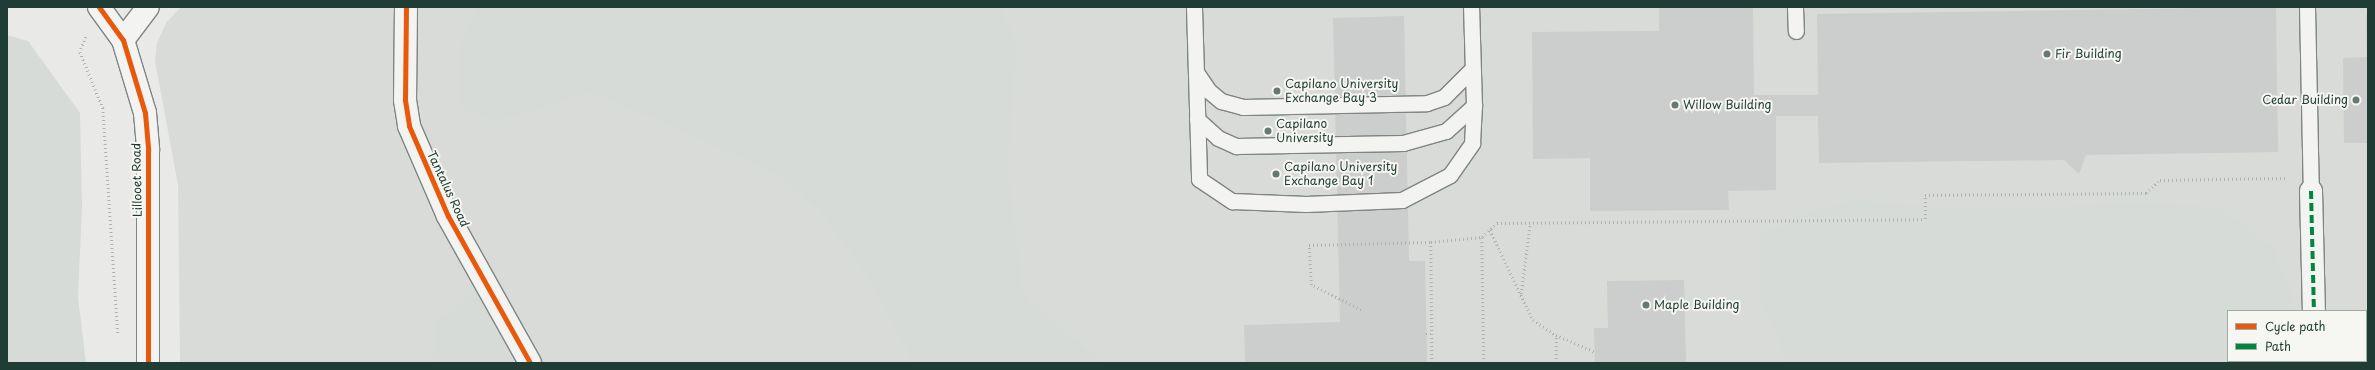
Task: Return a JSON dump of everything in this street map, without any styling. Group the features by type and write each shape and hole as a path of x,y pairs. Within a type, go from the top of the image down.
{"street":[{"name":"Lillooet Road","path":"99,7 123,40 145,113 148,150 148,363"},
{"path":"123,40 148,7"},
{"name":"Tantalus Road","path":"406,7 405,100 408,126 448,216 530,363"},
{"path":"2311,184 2314,310"}],"lane":[{"path":"1194,7 1199,180 1232,201 1306,204 1402,200 1450,175 1472,143 1474,106 1471,7"},
{"path":"1795,7 1796,31"},
{"path":"2307,7 2311,184"},
{"path":"1196,72 1209,91 1221,101 1243,107 1427,103 1444,97 1472,69"},
{"path":"1197,119 1218,138 1236,146 1403,143 1446,131 1474,106"}],"path":[{"path":"89,29 80,52 103,108 118,339"},
{"path":"1361,310 1310,284 1309,245 1431,242 1482,237 1497,223 1925,218 1925,195 2146,193 2160,180 2311,184"},
{"path":"1521,294 1530,222"},
{"path":"1490,230 1533,320 1556,335 1595,352"},
{"path":"1482,237 1484,363"},
{"path":"1431,242 1432,363"},
{"path":"1426,334 1432,334"},
{"path":"1556,335 1556,363"}],"shaded area":[{"name":"Capilano University","path":"181,7 2368,7 2368,363 180,363 178,185 155,61 157,43 166,23"},
{"path":"491,7 1000,7 1016,44 1007,170 1023,296 1102,363 914,363 871,281 820,210 776,174 673,126 589,91 494,122 460,106 459,51 476,12"},
{"path":"7,35 28,41 80,113 82,207 78,297 86,363 7,363"},
{"path":"1859,201 1946,208 2025,210 2139,202 2219,208 2274,249 2296,310 2227,310 2227,362 2299,363 1789,363 1761,299 1760,236 1817,209"},
{"path":"477,292 516,363 433,363 436,323"}],"building":[{"name":"Fir Building","path":"1659,7 1753,7 1754,95 1818,95 1817,14 2276,7 2278,152 2086,155 2079,174 2064,160 1819,163 1818,116 1776,116 1776,190 1728,191 1729,210 1590,211 1590,158 1533,159 1532,32 1659,31"},
{"path":"2366,15 2368,15 2368,53 2367,53"},
{"path":"1404,16 1409,261 1425,261 1427,363 1245,363 1244,325 1340,322 1333,18"},
{"name":"Cedar Building","path":"2368,57 2368,143 2344,143 2343,58"},
{"name":"Maple Building","path":"1684,280 1686,363 1595,363 1594,328 1608,328 1607,281"},
{"path":"2367,344 2368,363 2337,363 2367,362"}],"marked path":[{"path":"2311,191 2314,310"}],"cycle path":[{"path":"99,7 123,40 145,113 148,150 148,363"},
{"path":"406,7 405,100 409,126 448,216 530,363"}],"place":[{"name":"Fir Building","path":"2047,54"},
{"name":"Capilano University Exchange Bay 3","path":"1277,91"},
{"name":"Cedar Building","path":"2356,100"},
{"name":"Willow Building","path":"1675,105"},
{"name":"Capilano University","path":"1268,131"},
{"name":"Capilano University Exchange Bay 1","path":"1276,174"},
{"name":"Maple Building","path":"1646,305"}]}
